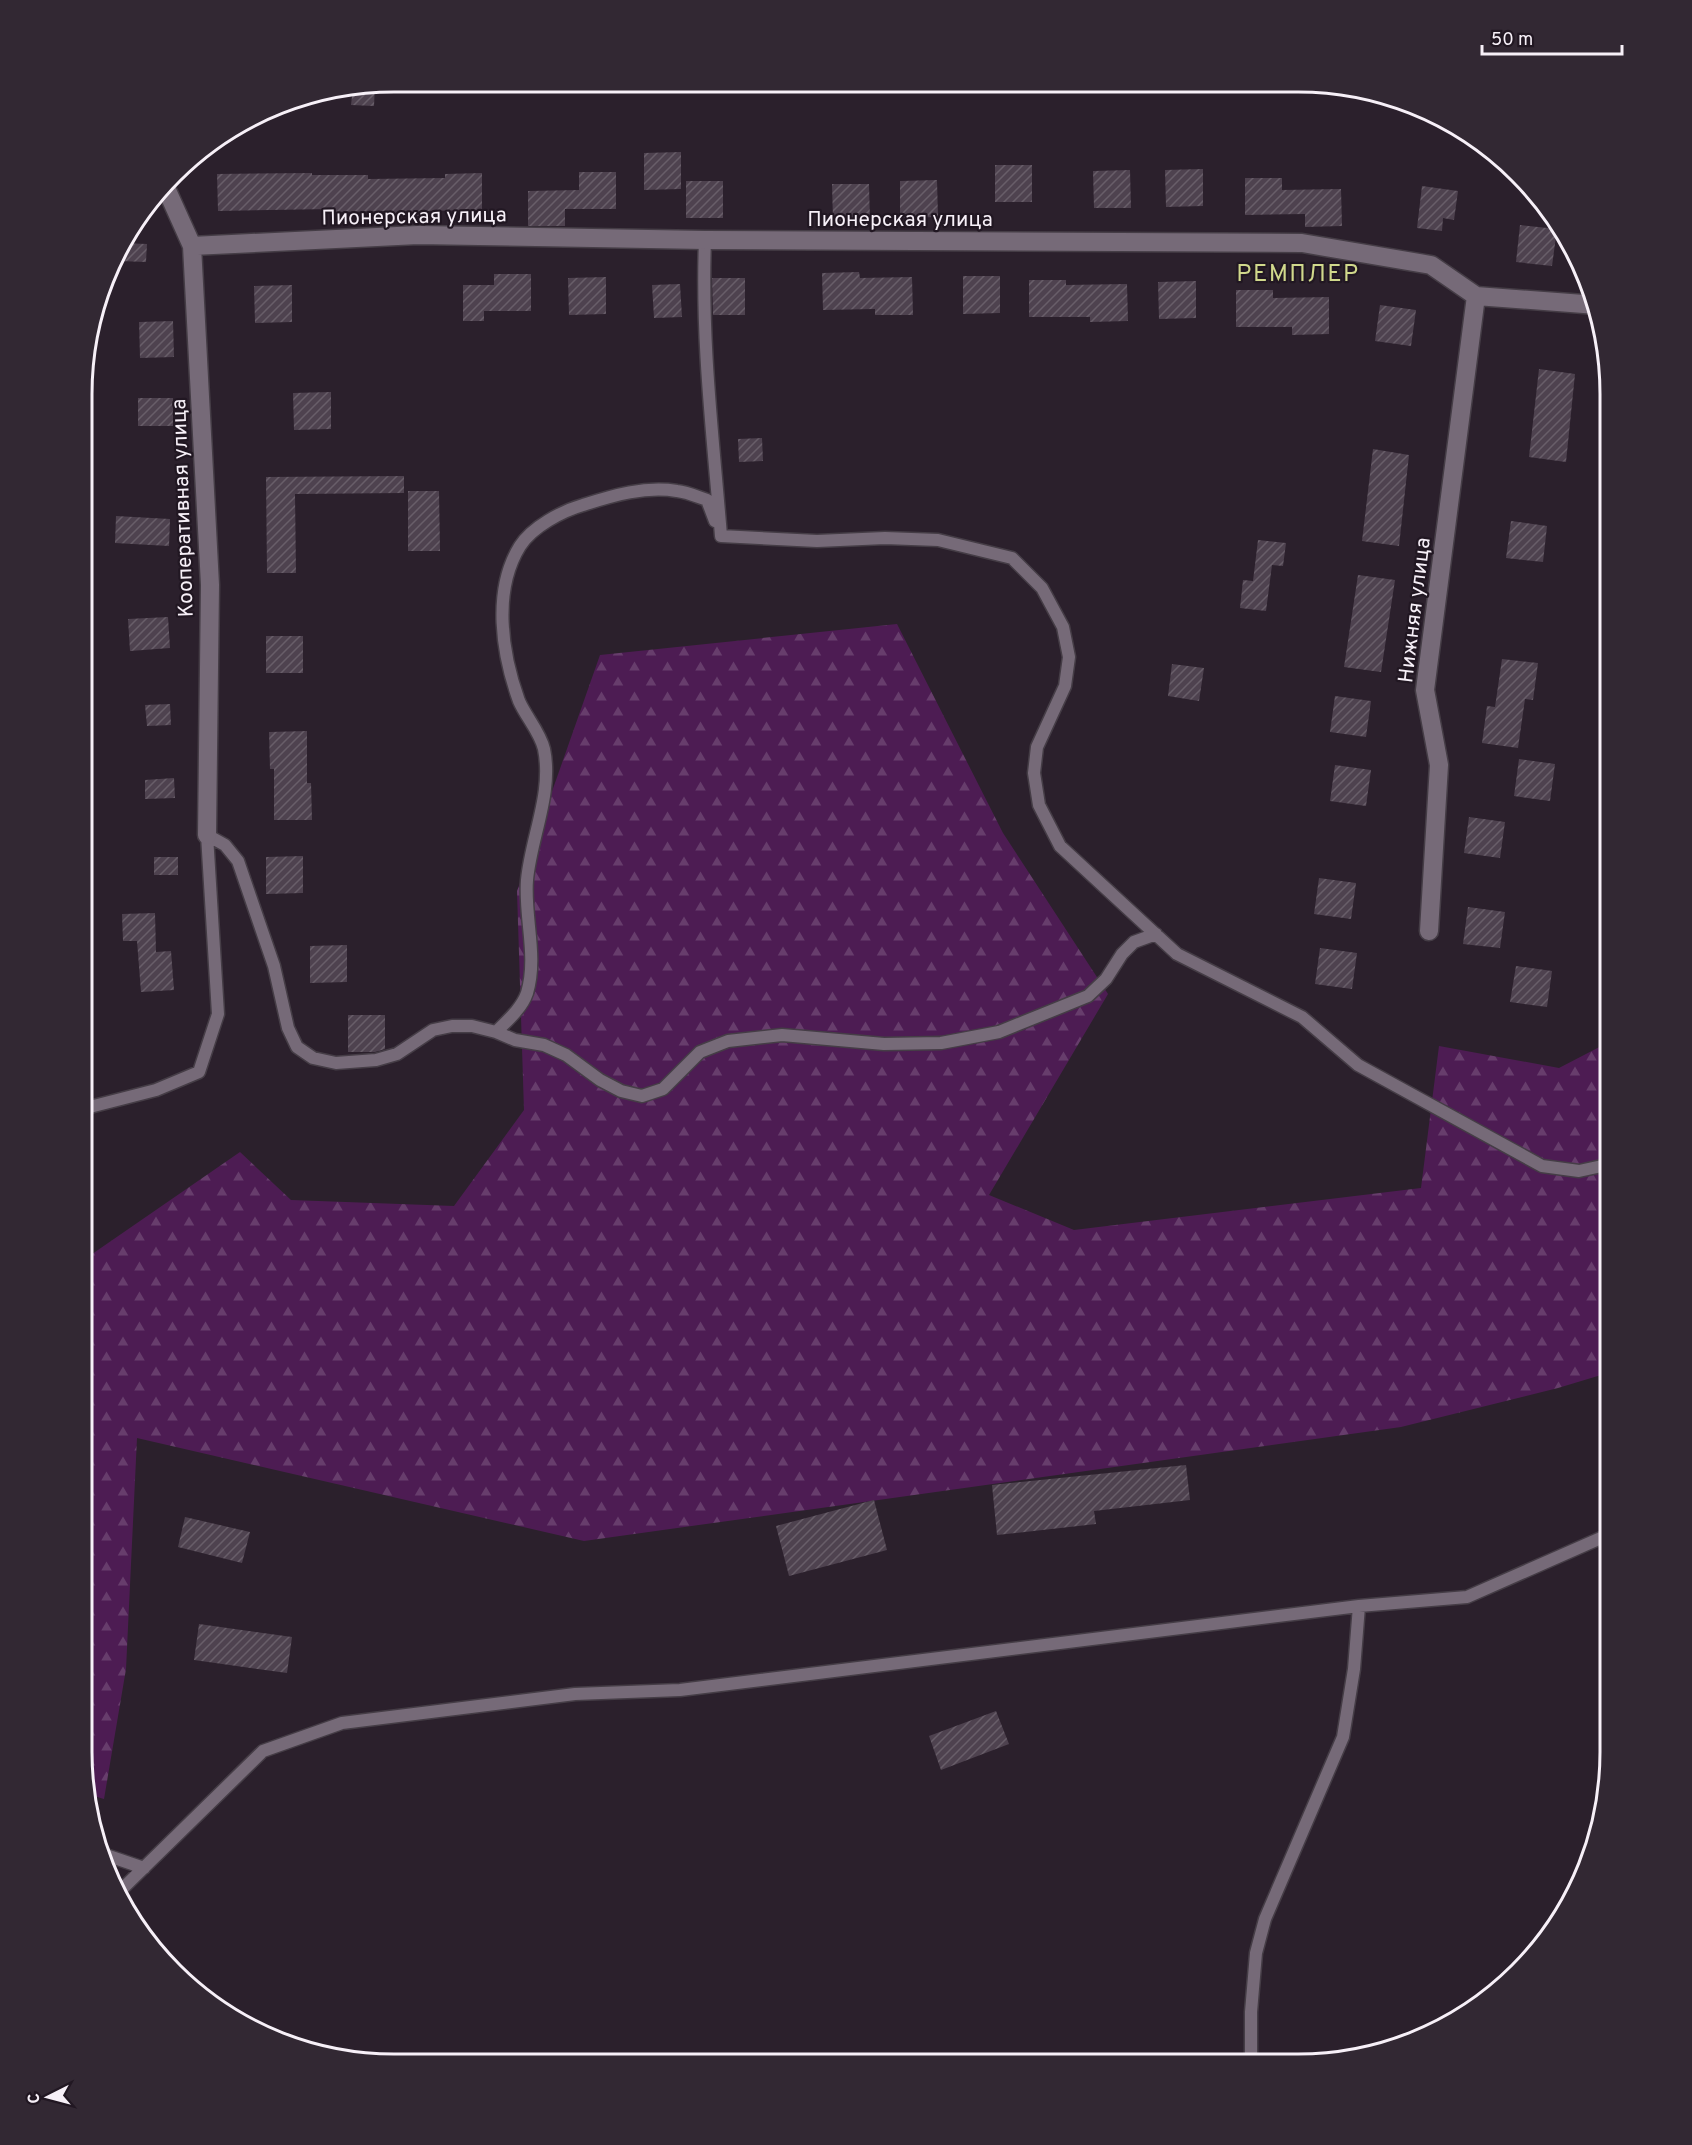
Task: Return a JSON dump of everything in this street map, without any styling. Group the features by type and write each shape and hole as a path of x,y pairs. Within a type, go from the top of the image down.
{"street":[{"name":"Кооперативная улица","path":"168,192 192,246 210,585 207,835"},
{"name":"Пионерская улица","path":"192,246 418,235 705,240 1302,243 1431,265 1476,296"},
{"path":"1476,296 1587,304"},
{"name":"Нижняя улица","path":"1429,931 1439,765 1425,690 1476,296"}],"lane":[{"path":"705,240 703,298 708,388 721,536"},
{"path":"496,1032 513,1015 526,995 530,977 527,879 543,801 546,773 544,748 520,703 504,640 503,603 507,575 520,545 545,522 577,507 618,494 650,489 678,491 707,500 721,536"},
{"path":"721,536 817,541 885,538 938,540 1012,558 1042,588 1063,627 1069,657 1065,686 1037,747 1034,773 1039,805 1060,846 1177,954 1302,1017 1358,1065 1542,1166 1579,1171 1600,1166"},
{"path":"207,835 225,845 238,861 274,966 288,1029 297,1047 313,1058 336,1063 376,1060 397,1054 433,1030 452,1026 472,1026 515,1040 544,1045 566,1055 600,1080 621,1091 642,1096 663,1089 699,1052 728,1041 782,1035 884,1044 929,1043 999,1032 1088,996 1106,980 1122,954 1134,942 1156,934"},
{"path":"92,1106 156,1090 199,1072 218,1014 207,835"},
{"path":"124,1887 263,1751 342,1723 575,1694 680,1690 1359,1606 1467,1597 1600,1538"},
{"path":"1251,2054 1251,2012 1256,1953 1265,1919 1343,1737 1354,1669 1359,1606"},
{"path":"111,1857 144,1868"}],"green space":[{"path":"897,624 1003,833 1108,994 989,1195 1074,1230 1421,1188 1439,1046 1559,1068 1600,1047 1600,1375 1401,1427 584,1541 137,1438 126,1669 104,1799 95,1796 92,1771 92,1254 240,1152 291,1200 454,1206 524,1110 517,891 600,655"}],"building":[{"path":"375,92 374,106 351,105 352,94"},
{"path":"681,152 681,189 644,190 644,153"},
{"path":"995,165 1032,165 1032,202 995,202"},
{"path":"1203,169 1203,206 1166,207 1165,170"},
{"path":"1130,170 1131,208 1094,208 1093,171"},
{"path":"579,172 616,172 616,209 565,209 565,226 528,226 528,191 579,190"},
{"path":"312,173 312,175 368,175 368,179 445,178 445,174 482,173 482,210 424,211 424,216 387,216 387,211 332,212 332,209 218,211 217,174"},
{"path":"1245,178 1282,178 1282,190 1341,189 1342,226 1305,227 1305,214 1245,215"},
{"path":"937,180 938,217 900,218 900,181"},
{"path":"686,181 723,181 723,218 686,218"},
{"path":"832,184 869,184 870,221 833,221"},
{"path":"1422,186 1458,191 1454,220 1443,218 1442,231 1417,228"},
{"path":"1520,225 1552,228 1556,236 1552,266 1516,262"},
{"path":"131,243 147,244 146,262 122,261"},
{"path":"859,272 860,278 912,277 913,315 875,315 875,309 823,310 822,273"},
{"path":"494,274 531,274 531,311 484,311 484,321 463,321 463,285 494,285"},
{"path":"963,276 1000,276 1000,313 963,314"},
{"path":"606,277 606,314 569,315 568,278"},
{"path":"712,278 745,278 745,315 713,315"},
{"path":"1029,280 1066,280 1066,285 1127,284 1128,321 1090,322 1090,317 1029,317"},
{"path":"1196,281 1196,318 1159,319 1158,282"},
{"path":"680,284 682,317 654,318 652,285"},
{"path":"292,285 292,322 255,323 254,286"},
{"path":"1236,290 1273,290 1273,298 1329,297 1329,334 1292,335 1292,327 1236,327"},
{"path":"1380,305 1416,310 1411,346 1375,341"},
{"path":"173,321 174,357 140,358 139,322"},
{"path":"1539,369 1575,374 1566,462 1529,457"},
{"path":"331,392 331,429 294,430 293,393"},
{"path":"138,398 173,398 173,426 138,426"},
{"path":"762,438 763,461 739,462 738,439"},
{"path":"1373,449 1409,455 1399,546 1362,541"},
{"path":"404,476 404,493 295,494 296,573 267,573 266,477"},
{"path":"408,491 439,491 440,551 408,551"},
{"path":"116,516 170,519 169,546 115,543"},
{"path":"1511,521 1547,526 1543,562 1506,558"},
{"path":"1258,540 1286,543 1283,566 1272,565 1266,611 1240,608 1243,580 1253,581"},
{"path":"1358,575 1395,580 1381,672 1344,667"},
{"path":"168,617 170,648 130,651 128,619"},
{"path":"266,636 303,636 303,673 266,673"},
{"path":"1502,659 1538,663 1533,700 1525,699 1518,748 1482,743 1487,706 1495,707"},
{"path":"1172,664 1204,668 1199,701 1168,696"},
{"path":"1335,696 1371,701 1366,737 1330,732"},
{"path":"170,704 171,725 147,726 145,705"},
{"path":"307,731 307,783 311,783 312,820 274,820 274,769 270,769 269,732"},
{"path":"1519,759 1555,764 1550,801 1514,796"},
{"path":"1335,765 1371,770 1366,806 1330,801"},
{"path":"174,778 175,798 145,799 145,780"},
{"path":"1469,817 1505,822 1500,858 1464,853"},
{"path":"303,856 303,893 266,894 266,857"},
{"path":"154,857 178,857 178,875 154,875"},
{"path":"1319,878 1356,883 1351,919 1314,914"},
{"path":"1468,907 1505,912 1500,948 1463,944"},
{"path":"155,913 156,952 171,951 174,990 141,992 137,941 123,941 122,914"},
{"path":"347,945 347,982 310,983 310,946"},
{"path":"1320,948 1357,953 1352,989 1315,984"},
{"path":"1516,966 1552,971 1547,1007 1510,1002"},
{"path":"348,1015 385,1015 385,1049 375,1052 348,1052"},
{"path":"1186,1465 1190,1500 1094,1511 1096,1524 997,1535 992,1485"},
{"path":"874,1500 887,1550 789,1576 776,1526"},
{"path":"185,1517 250,1532 242,1563 178,1547"},
{"path":"199,1624 292,1637 287,1673 194,1660"},
{"path":"996,1711 1009,1744 941,1770 929,1736"}],"district":[{"name":"РЕМПЛЕР","path":"1298,273"}]}
